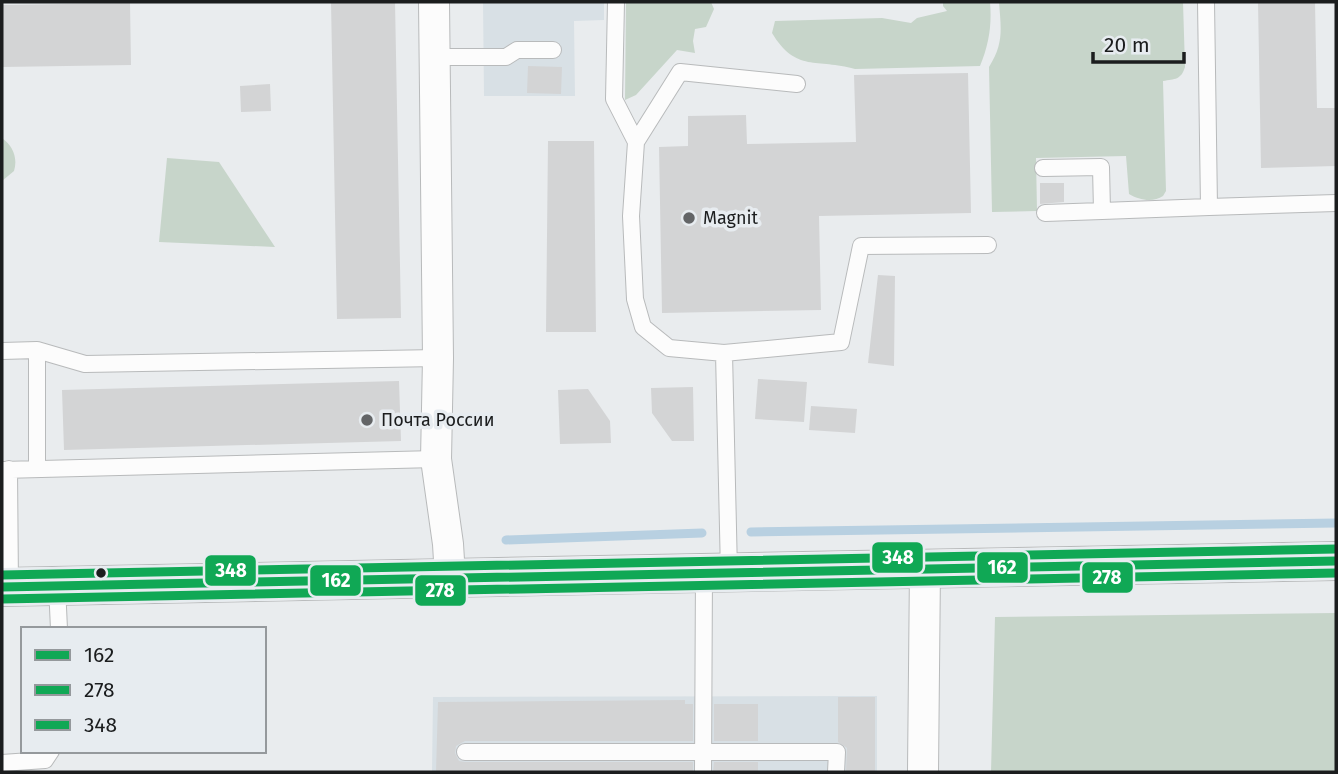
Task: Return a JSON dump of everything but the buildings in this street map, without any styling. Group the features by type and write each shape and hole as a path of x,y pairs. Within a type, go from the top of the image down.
{"main road":[{"path":"6,587 1336,561"}],"street":[{"path":"434,2 438,358 436,459 449,544 450,577"},
{"path":"923,772 925,568"}],"lane":[{"path":"616,2 614,99 636,142"},
{"path":"1206,2 1209,207"},
{"path":"435,57 506,57 517,50 553,50"},
{"path":"797,84 680,72 636,142 631,216 635,299 643,327 668,348 724,353 841,342 861,246 988,244"},
{"path":"1043,168 1101,167 1102,211"},
{"path":"1045,213 1336,203"},
{"path":"2,351 37,350 85,364 438,358"},
{"path":"37,350 37,468"},
{"path":"703,772 717,572 724,353"},
{"path":"6,587 6,469 436,459"},
{"path":"57,586 59,627"},
{"path":"465,752 838,752 836,772"},
{"path":"2,763 45,760 50,753"}],"shaded area":[{"path":"483,2 604,2 604,20 574,21 575,96 484,96"},
{"path":"626,2 711,2 714,9 706,27 695,29 695,53 677,50 636,95 625,100"},
{"path":"943,2 990,2 989,34 980,66 855,69 808,62 790,54 772,33 775,21 882,18 911,23 917,18 947,11"},
{"path":"999,2 1183,2 1185,67 1179,77 1163,81 1166,191 1163,196 1146,200 1129,194 1126,156 1036,158 1037,211 992,212 989,67 999,43"},
{"path":"2,138 12,149 15,161 14,171 2,181"},
{"path":"167,158 219,162 275,247 159,242"},
{"path":"1336,613 1336,772 991,772 995,617"},
{"path":"877,696 877,772 432,772 433,697"}],"waterway":[{"path":"751,532 1336,523"},
{"path":"506,540 702,533"}],"transit line":[{"name":"348","path":"2,575 1336,549"},
{"name":"162","path":"2,587 1336,561"},
{"name":"278","path":"2,599 1336,573"}],"place":[{"name":"Magnit","path":"689,218"},
{"name":"Почта России","path":"367,420"}]}
